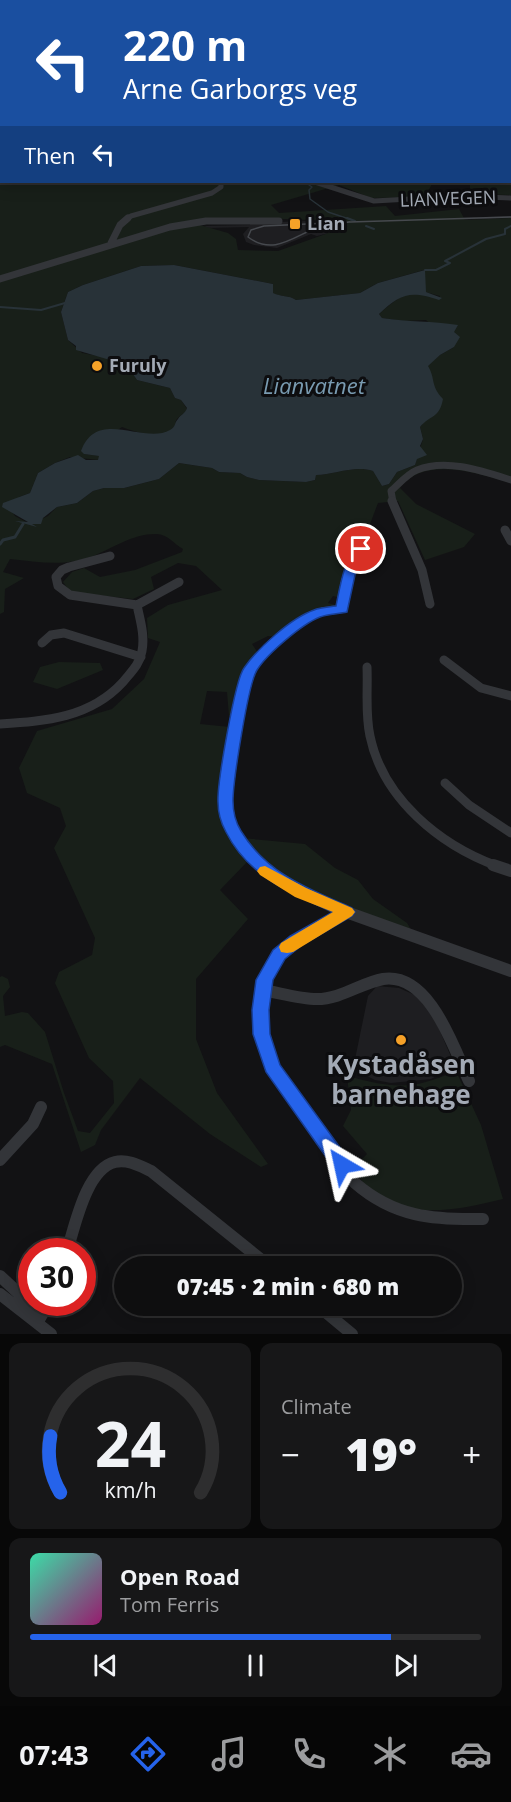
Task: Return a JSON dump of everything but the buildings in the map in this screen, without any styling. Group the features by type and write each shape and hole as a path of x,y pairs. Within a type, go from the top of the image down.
{"street":[{"path":"111,243 120,225 131,216 212,193 221,187 222,183"},
{"name":"LIANVEGEN","path":"318,183 374,201 463,196 511,198"},
{"path":"0,279 87,255 111,243 198,222 279,221"},
{"path":"430,604 422,570 392,501 391,491 406,477 428,467 463,468 511,480"},
{"path":"505,530 511,541"},
{"path":"361,549 348,575 342,609 318,612 303,620 261,656 249,671 233,741 225,801 233,832 255,862 285,885 347,912 511,971"},
{"path":"110,556 62,570 56,577 58,586 79,597 137,604 179,582"},
{"path":"0,724 45,722 78,714 111,694 121,685 141,657 143,634 137,604"},
{"path":"42,643 51,636 64,633 141,657"},
{"path":"444,660 481,688 511,696"},
{"path":"368,667 370,736 382,769 414,811 439,835 469,854 509,867"},
{"path":"445,783 469,805 511,833"},
{"path":"347,912 296,940 273,963 263,990 261,1034 272,1067 355,1183 367,1196 384,1206 419,1217 444,1220 483,1219"},
{"path":"263,990 316,999 328,998 384,979 405,982 420,993 437,1012 469,1081"},
{"path":"0,1160 33,1124 41,1107"},
{"path":"71,1238 91,1180 108,1163 136,1163 152,1171 257,1256"},
{"path":"0,1276 51,1334"},
{"path":"0,1294 39,1318"},
{"path":"330,1316 352,1334"}],"shaded area":[{"path":"0,183 440,183 432,184 425,197 371,198 339,185 271,205 279,213 386,206 395,216 459,209 465,220 511,218 511,483 452,470 423,472 411,478 400,488 416,504 475,534 464,547 425,560 398,501 378,503 353,556 341,598 333,596 328,603 339,606 277,637 268,636 252,644 258,653 242,673 233,716 229,716 227,692 207,691 200,724 230,727 220,804 231,837 305,844 335,868 358,880 373,899 407,923 413,933 310,892 262,861 247,862 220,890 248,919 196,979 196,1039 217,1093 268,1164 261,1167 210,1134 140,1078 101,1130 95,1145 81,1152 52,1064 5,1045 0,1047 0,977 2,976 8,979 10,987 3,996 5,1016 28,1013 45,1032 78,1131 90,1133 114,1103 113,1081 89,1058 55,983 59,972 92,955 95,938 54,848 66,826 60,808 27,793 19,768 37,731 112,709 144,679 160,642 148,638 147,618 168,605 222,590 196,566 178,563 151,577 154,589 133,599 70,592 63,582 72,572 84,568 100,577 135,570 182,552 183,549 167,537 159,534 147,535 73,562 52,563 10,559 3,572 24,578 5,589 4,612 0,614","holes":["257,218 338,221 348,226 278,251 238,250 236,239 228,233 200,225","174,265 273,284 272,293 296,300 360,293 378,283 424,270 425,292 440,296 439,299 420,294 406,295 379,314 382,318 404,321 426,320 454,347 427,366 432,381 433,398 428,414 420,427 423,439 415,465 397,472 389,484 382,486 373,471 366,469 316,475 315,480 306,482 259,480 240,473 219,472 212,468 179,463 159,479 124,488 104,488 93,491 77,503 57,507 48,516 31,524 16,521 28,523 11,511 19,497 30,493 38,473 70,457 99,460 100,456 84,454 122,427 156,435 169,432 187,409 181,400 175,398 170,388 137,380 128,365 109,358 82,353 68,340 61,312 68,292 141,266"]},
{"path":"470,183 511,183 511,195 470,194"},
{"path":"511,216 511,218 351,224 341,230 317,236 311,234 277,248 246,242 243,234 249,227 206,228 205,226 311,221 313,223"},
{"path":"59,662 100,663 103,670 57,689 33,682 40,667"},
{"name":"Kystadåsen barnehage","path":"377,986 399,988 417,996 433,1015 455,1066 431,1079 391,1083 375,1080 353,1069 368,996"},
{"path":"456,1071 481,1125 503,1199 454,1209 437,1210 420,1210 388,1202 373,1193 353,1168 367,1154 343,1126 351,1110 347,1076 402,1086 426,1082"}],"water":[{"name":"Lianvatnet","path":"174,265 273,284 273,293 296,300 360,293 378,283 425,270 426,292 442,298 439,300 420,295 406,296 393,302 379,314 382,318 458,325 454,332 460,337 454,347 440,355 428,366 436,390 443,399 437,413 420,427 423,439 420,446 427,455 417,459 415,465 397,472 389,484 382,486 373,471 366,469 316,475 315,480 306,482 259,480 240,473 219,472 212,468 179,463 159,479 124,488 104,488 93,491 77,503 57,507 43,518 41,524 32,524 37,527 15,521 28,522 2,507 3,503 30,493 38,473 55,463 78,455 86,460 98,460 99,456 84,454 81,451 88,438 98,431 109,429 159,433 172,429 186,410 187,408 181,400 175,398 170,388 137,380 127,365 76,350 76,346 68,340 61,312 68,292 83,285 141,266"}],"waterway":[{"path":"310,183 310,199 328,212 352,220"},
{"path":"347,218 355,221"},
{"path":"366,226 374,229"},
{"path":"425,270 436,270 450,263 445,261 486,239 505,234 505,229 511,226"},
{"path":"0,307 41,310 65,303"},
{"path":"0,544 3,540 15,537 23,524"}],"tram line":[{"path":"350,222 511,217"},
{"path":"350,222 322,226 275,245 266,245 248,237 251,230 264,226 350,222"}],"slow traffic":[{"path":"265,871 300,892 347,912 287,947"}],"place":[{"name":"Lian","path":"295,224"},
{"name":"Furuly","path":"97,366"},
{"name":"Kystadåsen barnehage","path":"401,1040"}],"route":[{"path":"342,1165 272,1067 265,1052 261,1034 261,1010 265,980 279,954 296,940 347,912 285,885 255,862 233,832 225,801 233,741 249,671 261,656 308,616 318,612 342,609 348,575 361,549"}]}
